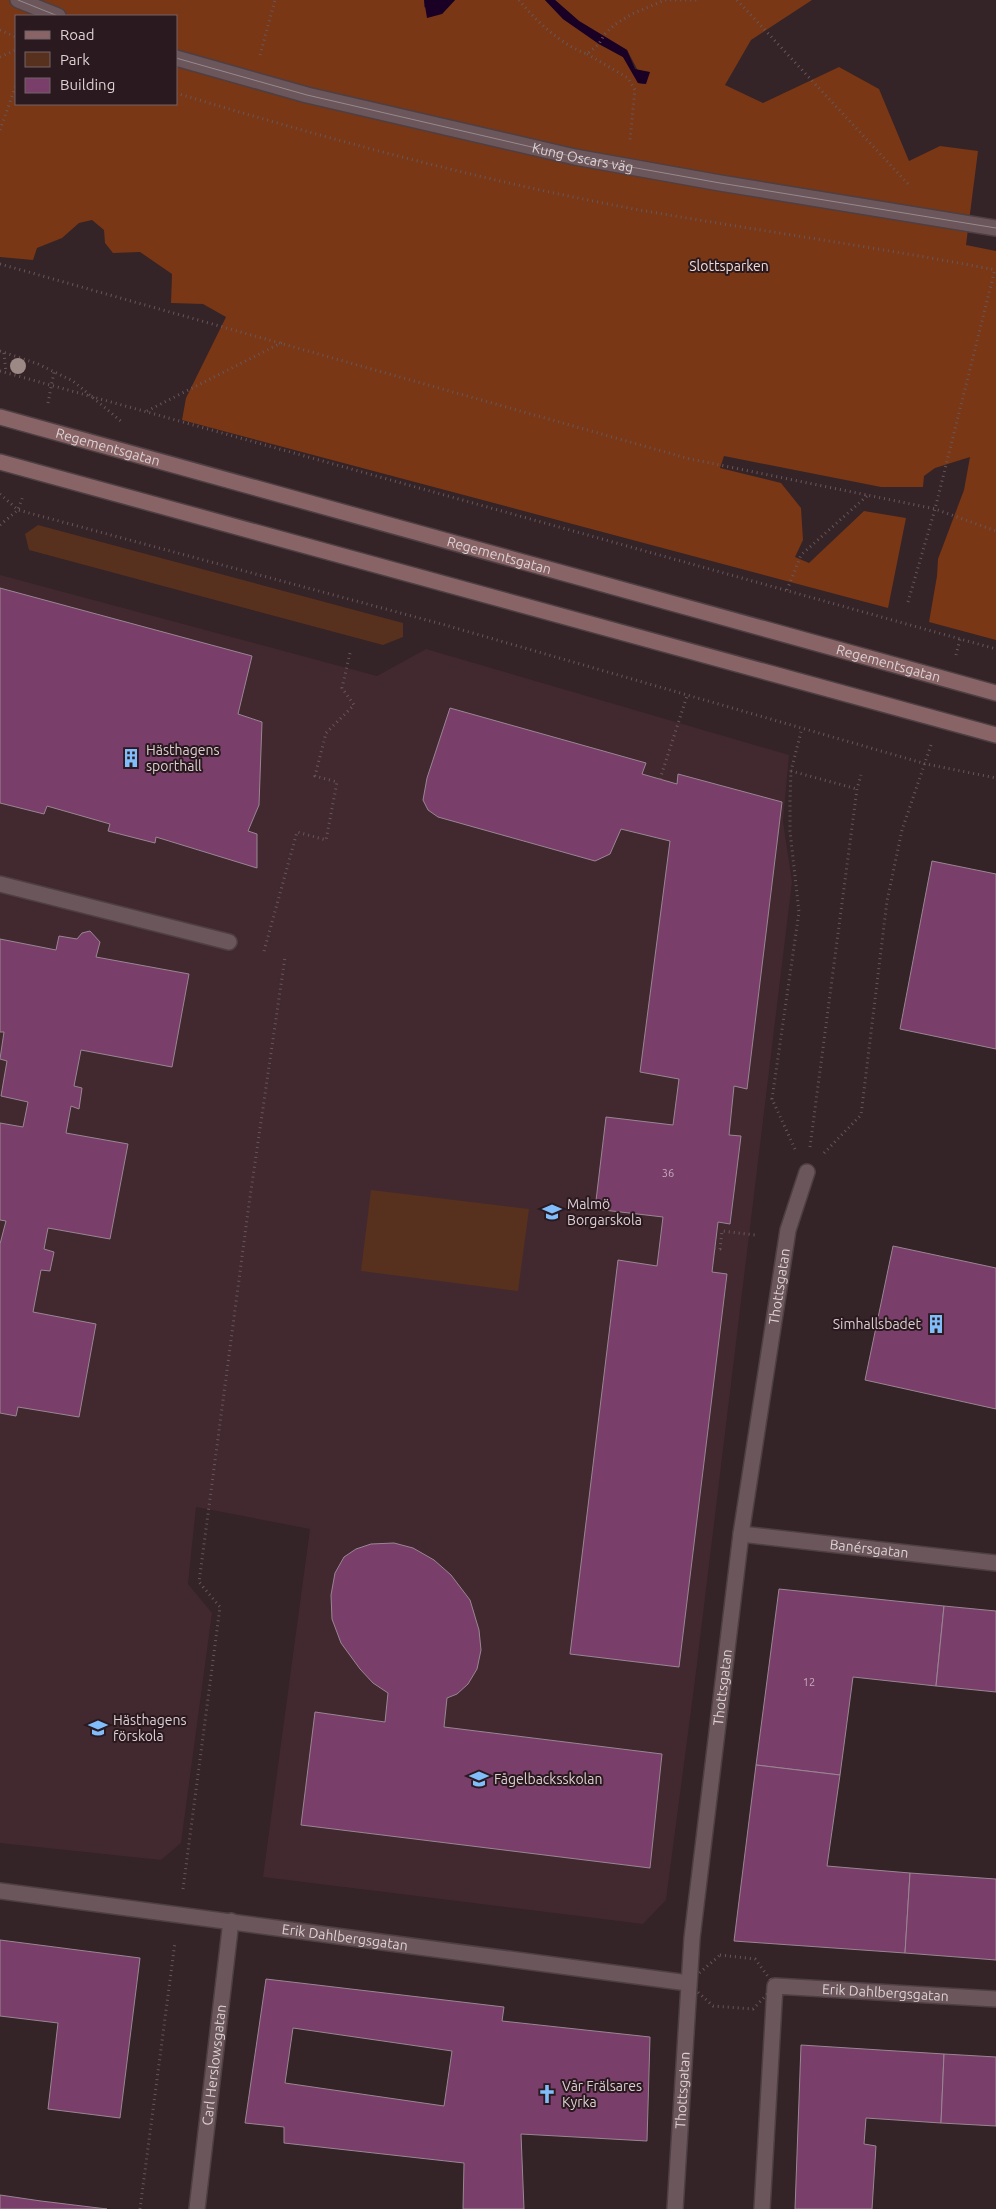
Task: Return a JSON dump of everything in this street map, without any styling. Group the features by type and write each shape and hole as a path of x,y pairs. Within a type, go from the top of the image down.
{"main road":[{"name":"Regementsgatan","path":"0,418 996,693"},
{"path":"0,462 996,735"}],"street":[{"path":"18,0 56,15"},
{"name":"Kung Oscars väg","path":"178,59 252,80 405,119 575,157 720,184 939,217 996,228"},
{"path":"0,884 229,942"},
{"name":"Thottsgatan","path":"675,2209 688,2021 688,1983 711,1772 741,1534 788,1230 807,1172"},
{"name":"Banérsgatan","path":"741,1534 996,1563"},
{"name":"Erik Dahlbergsgatan","path":"0,1891 688,1983"},
{"name":"Carl Herslowsgatan","path":"197,2209 231,1921"},
{"path":"762,2209 775,1986"},
{"name":"Erik Dahlbergsgatan","path":"775,1986 996,1999"}],"path":[{"path":"252,80 276,0"},
{"path":"519,0 529,13 561,40 628,78 635,90 629,147"},
{"path":"587,54 599,44 604,35 614,25 665,0 698,0"},
{"path":"737,0 939,217"},
{"path":"0,30 15,37"},
{"path":"0,57 15,50"},
{"path":"0,130 15,88"},
{"path":"178,95 321,137 500,181 633,208 995,269 935,509 908,602"},
{"path":"0,264 283,342 690,459 935,509 996,531"},
{"path":"146,411 283,342"},
{"path":"2,352 6,373"},
{"path":"2,352 73,381 95,397 130,428"},
{"path":"0,371 996,649"},
{"path":"0,494 18,510 445,625 926,764 996,778"},
{"path":"787,590 801,555 868,495"},
{"path":"0,525 18,510"},
{"path":"264,951 297,832 326,840 337,782 316,776 326,733 354,705 342,688 350,653"},
{"path":"660,779 687,696"},
{"path":"802,728 791,771 790,831 799,912 772,1099 807,1172"},
{"path":"807,1172 861,1115 887,901 902,830 926,764"},
{"path":"791,771 857,789"},
{"path":"807,1172 857,789 861,775"},
{"path":"140,2209 220,1607 199,1582 249,1204 285,957"},
{"path":"715,1248 720,1249 722,1231 755,1235"},
{"path":"720,1955 755,1959 775,1986 753,2009 713,2006 688,1983 720,1955"}],"shaded area":[{"path":"424,0 455,0 442,14 427,18"},
{"path":"545,0 555,0 579,21 627,50 635,69 650,72 646,84 638,83 623,57 599,44 563,19"},
{"path":"0,575 377,676 426,649 789,755 783,821 792,882 695,1680 666,1900 643,1924 263,1877 310,1529 196,1507 188,1584 212,1613 181,1843 161,1860 0,1843"}],"green space":[{"name":"Slottsparken","path":"0,0 424,0 424,7 442,14 455,0 545,0 563,19 599,44 623,57 638,83 645,84 627,50 579,21 555,0 812,0 751,40 725,85 763,103 839,67 879,89 909,161 940,146 978,151 966,245 996,251 996,640 929,622 938,559 964,490 970,457 935,468 924,476 923,487 881,487 724,456 720,468 781,483 801,508 803,540 795,557 809,563 864,511 906,518 888,608 182,420 186,398 226,317 203,304 171,303 172,274 140,252 113,253 105,243 104,230 92,220 79,223 62,238 37,248 33,260 0,257"},
{"path":"38,525 403,623 403,637 383,645 29,550 25,534"},
{"path":"371,1190 529,1209 518,1291 361,1271"}],"building":[{"name":"Hästhagens sporthall","path":"0,588 252,656 238,714 262,722 259,805 248,831 257,834 257,868 156,837 155,843 108,831 110,824 47,806 44,814 0,803"},
{"path":"450,708 646,763 642,774 677,784 678,774 782,802 747,1089 734,1086 729,1135 741,1136 730,1224 718,1222 712,1272 727,1274 679,1667 570,1654 618,1260 657,1266 663,1217 595,1209 606,1117 673,1125 679,1079 640,1072 670,841 621,829 610,854 595,861 438,817 428,810 423,800 427,778"},
{"path":"932,861 996,874 996,1049 900,1029"},
{"path":"90,931 100,942 96,957 189,974 172,1067 81,1050 74,1086 82,1088 79,1109 71,1106 66,1133 128,1144 110,1239 48,1228 44,1249 54,1252 50,1271 41,1270 33,1312 96,1324 79,1417 18,1407 16,1416 0,1413 0,1244 6,1221 0,1220 0,1123 23,1127 28,1102 1,1096 7,1061 0,1059 4,1032 0,1032 0,939 56,950 59,936 77,939 82,933"},
{"name":"Simhallsbadet","path":"893,1246 996,1268 996,1409 865,1380"},
{"path":"394,1543 413,1548 434,1560 451,1575 470,1600 479,1630 481,1650 477,1669 468,1684 457,1694 447,1698 444,1727 662,1754 650,1868 301,1825 315,1712 385,1722 388,1693 373,1683 341,1643 332,1619 331,1595 335,1573 344,1557 356,1549 371,1544"},
{"path":"779,1589 944,1606 936,1686 853,1677 840,1775 756,1765"},
{"path":"944,1606 996,1611 996,1692 936,1686"},
{"path":"756,1765 840,1775 827,1866 910,1873 905,1953 734,1941"},
{"path":"910,1873 996,1879 996,1960 905,1953"},
{"path":"0,1940 140,1958 120,2118 48,2109 58,2023 0,2016"},
{"name":"Vår Frälsares Kyrka","path":"266,1979 504,2007 502,2021 650,2037 647,2141 521,2134 524,2209 463,2209 464,2163 284,2143 284,2127 245,2123","holes":["293,2028 452,2051 444,2106 285,2083"]},
{"path":"801,2045 944,2054 941,2123 866,2118 864,2144 876,2146 872,2209 795,2209"},
{"path":"944,2054 996,2057 996,2126 941,2123"},
{"path":"0,2195 41,2201 107,2209 0,2209"}],"tram line":[{"path":"18,0 56,15"},
{"path":"178,59 307,95 575,157 720,183 996,228"}],"place":[{"name":"Hästhagens sporthall","path":"131,758"},
{"name":"Malmö Borgarskola","path":"552,1212"},
{"name":"Simhallsbadet","path":"936,1324"},
{"name":"Hästhagens förskola","path":"98,1728"},
{"name":"Fågelbacksskolan","path":"479,1779"},
{"name":"Vår Frälsares Kyrka","path":"547,2094"}]}
